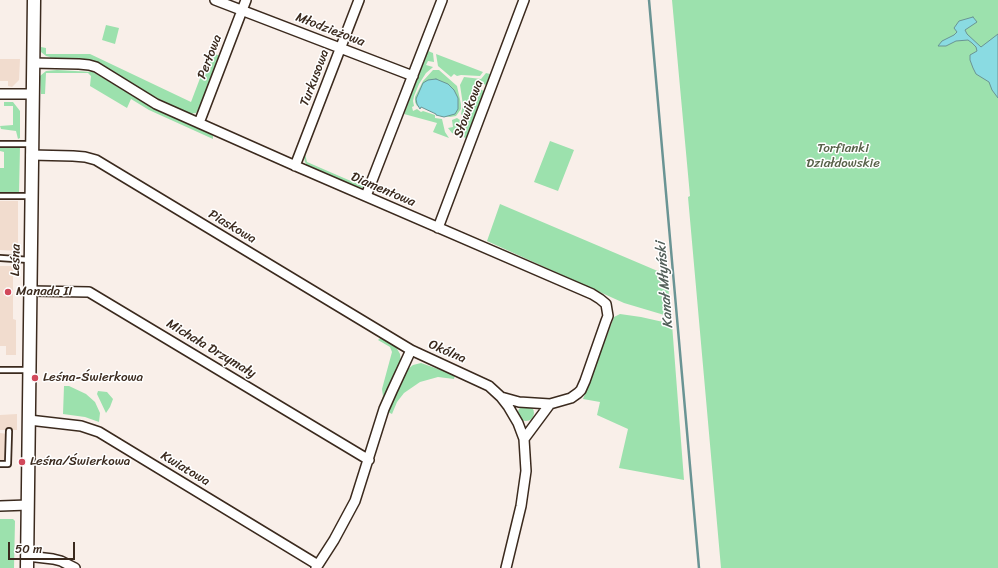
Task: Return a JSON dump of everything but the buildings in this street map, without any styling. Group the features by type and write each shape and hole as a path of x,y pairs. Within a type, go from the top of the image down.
{"street":[{"name":"Leśna","path":"27,562 34,0"},
{"name":"Młodzieżowa","path":"215,0 413,76"},
{"name":"Perłowa","path":"199,123 246,0"},
{"name":"Turkusowa","path":"295,166 359,0"},
{"path":"366,196 442,0"},
{"name":"Słowikowa","path":"438,228 524,0"},
{"name":"Diamentowa","path":"33,63 79,64 96,67 156,104 295,166 592,294 606,304 608,316 581,390 571,398 550,404 520,402 501,397"},
{"path":"0,94 32,94"},
{"name":"Piaskowa","path":"32,150 85,157 96,160 411,350"},
{"name":"Michała Drzymały","path":"30,291 89,292 369,460"},
{"name":"Okólna","path":"317,567 334,540 355,501 384,409 411,350 489,386 501,397 518,423 524,439 526,461 524,488 506,568"},
{"path":"513,414 520,402"},
{"path":"533,403 540,418"},
{"path":"524,439 550,404"},
{"name":"Kwiatowa","path":"29,420 81,426 99,432 317,567"},
{"path":"518,423 533,427"},
{"path":"0,506 28,505"},
{"path":"27,562 53,558 75,568"}],"lane":[{"path":"0,144 32,150"},
{"path":"0,196 31,196"},
{"path":"0,258 31,260"},
{"path":"0,370 29,370"},
{"path":"0,464 8,464 9,431"}],"shaded area":[{"path":"0,59 20,59 19,80 12,87 8,86 8,81 0,81"},
{"path":"0,201 18,201 18,251 0,250"},
{"path":"0,266 13,266 13,319 16,320 16,355 6,355 6,346 0,346"},
{"path":"17,414 17,430 0,430 0,415"},
{"path":"0,433 8,434 8,463 0,463"}],"green space":[{"name":"Torfianki Działdowskie","path":"672,0 998,0 998,568 721,568"},
{"path":"106,25 119,28 115,44 102,40"},
{"path":"41,47 46,48 46,54 90,54 191,102 210,52 220,56 200,107 196,113 189,114 177,109 89,60 50,58 41,52"},
{"path":"428,51 433,53 434,62 428,61 426,65 433,67 426,73 419,84 414,96 414,106 412,107 413,111 417,109 421,112 423,111 435,115 435,118 442,119 445,132 449,138 433,132 437,123 404,114"},
{"path":"436,54 483,72 480,76 457,76 454,74 451,77 438,66"},
{"path":"57,70 93,72 154,109 208,132 213,136 213,139 149,110 131,99 127,108 90,86 91,76 88,73 46,73 45,94 41,94 40,76 46,71"},
{"path":"433,70 439,70 457,86 461,109 456,116 444,117 450,116 417,104 419,107 415,102 415,97 423,81"},
{"path":"486,73 490,74 486,85 479,82 477,84 477,88 484,91 466,138 452,133 448,128 453,127 452,120 457,118 460,120 463,116 461,114 463,105 460,85 464,77 481,79"},
{"path":"4,102 13,102 20,111 20,138 18,139 16,131 1,129 0,126 13,125 13,106 4,106"},
{"path":"550,141 574,150 558,191 534,182"},
{"path":"0,147 20,147 19,193 0,192 0,168 4,168 4,152 0,151"},
{"path":"303,153 305,154 307,162 360,185 368,179 370,180 364,188 358,187 307,165"},
{"path":"500,204 667,275 671,317 624,303 487,241"},
{"path":"620,314 672,324 684,480 619,468 628,429 597,415 600,402 583,399 614,317"},
{"path":"381,337 396,347 400,354 401,363 377,420 375,420 383,396 382,389 392,352 390,347 378,340"},
{"path":"421,363 455,375 454,379 438,377 420,382 404,393 397,402 392,414 388,412 394,396 408,369 413,365"},
{"path":"64,386 69,386 86,394 95,402 100,413 99,422 85,417 63,414"},
{"path":"98,391 107,392 113,399 106,413 97,394"},
{"path":"526,405 532,407 534,413 532,419 526,421 520,419 518,413 520,407"},
{"path":"0,519 13,519 15,521 14,568 0,568"}],"water":[{"path":"973,17 977,22 965,30 967,34 981,47 998,34 998,98 992,90 989,82 976,74 973,68 970,55 977,51 976,47 972,43 968,40 956,41 946,46 938,46 942,41 957,32 954,28 959,21"},
{"path":"436,79 448,84 454,90 458,98 458,109 455,114 444,117 436,115 421,107 420,109 417,104 416,99 423,83 428,80"}],"waterway":[{"name":"Kanał Młyński","path":"649,0 699,568"}],"place":[{"name":"Manada II","path":"8,292"},
{"name":"Leśna-Świerkowa","path":"35,378"},
{"name":"Leśna/Świerkowa","path":"22,462"}]}
